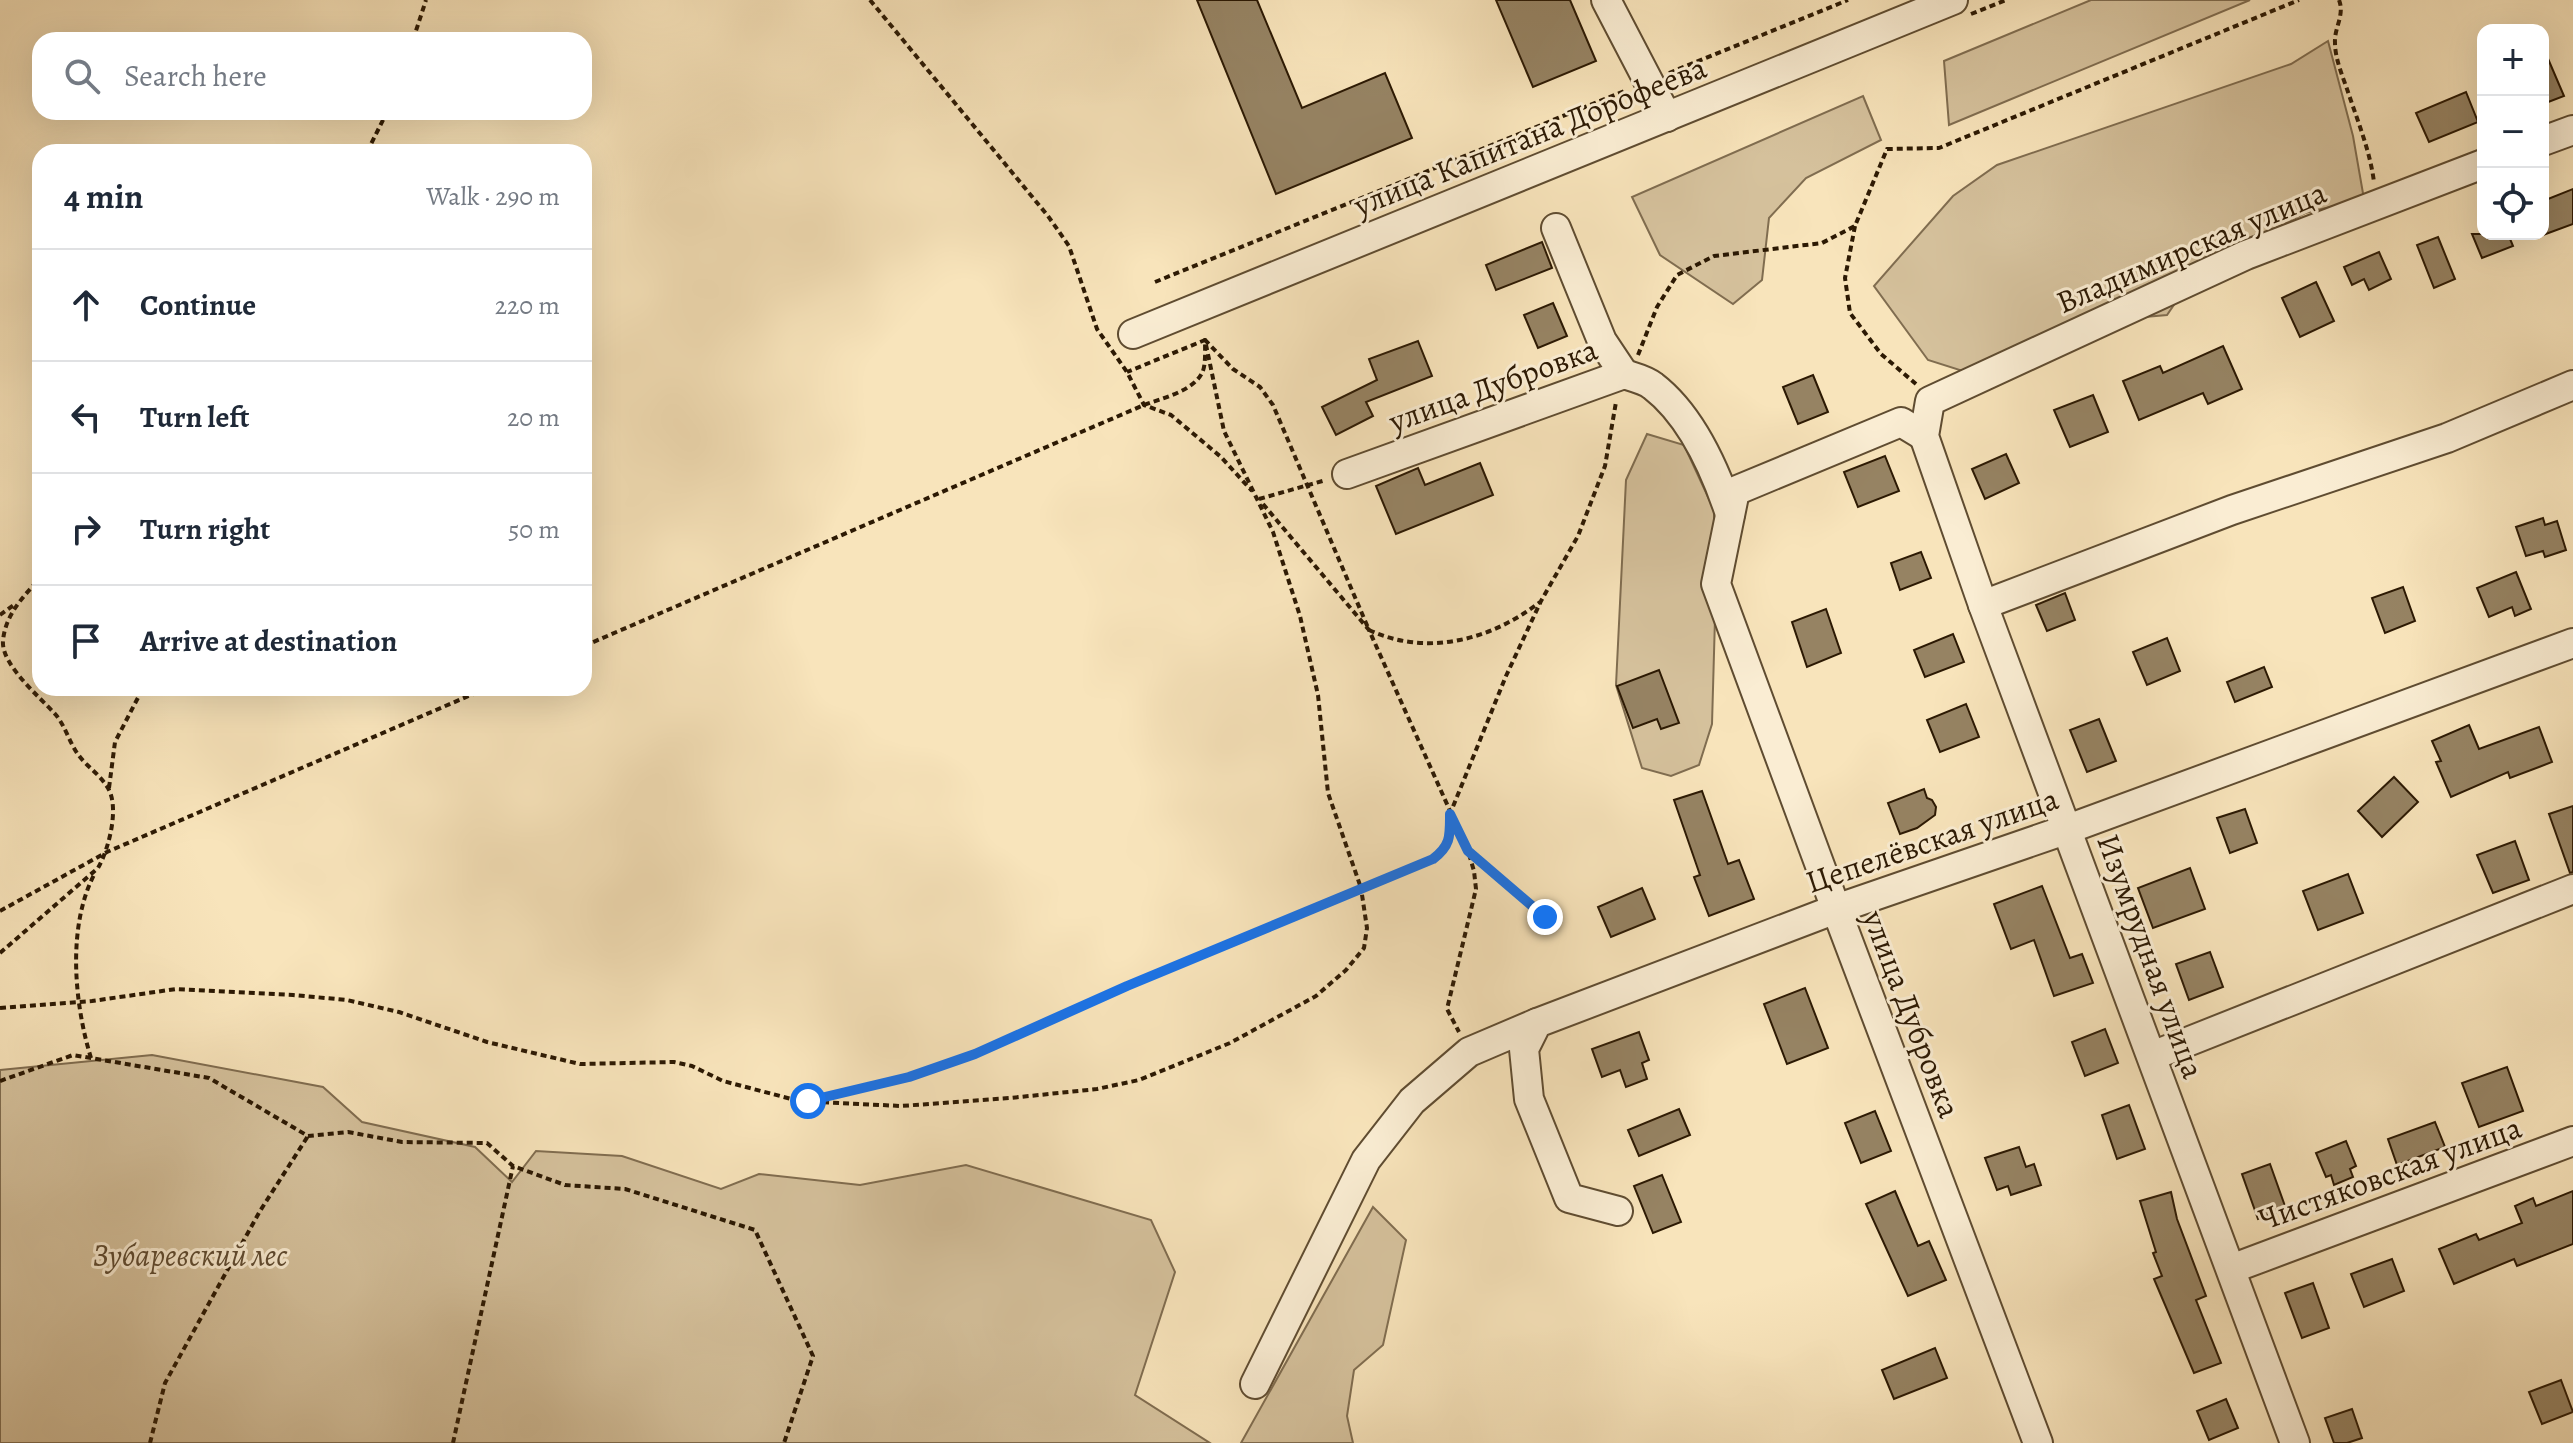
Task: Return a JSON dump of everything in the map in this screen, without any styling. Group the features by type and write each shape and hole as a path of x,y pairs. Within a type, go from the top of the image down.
{"street":[{"path":"1606,0 1667,117"},
{"name":"улица Капитана Дорофеева","path":"1133,334 1953,0"},
{"path":"2549,139 2573,130"},
{"name":"Владимирская улица","path":"1930,401 2246,255 2477,166"},
{"path":"1556,228 1602,341 1624,374"},
{"name":"улица Дубровка","path":"1347,474 1624,374 1652,384 1684,419 1719,481 1730,515"},
{"path":"1983,605 2232,510 2447,438 2573,385"},
{"name":"Изумрудная улица","path":"1930,401 1924,436 1983,605 2295,1443"},
{"name":"улица Дубровка","path":"1924,436 1901,422 1735,491 1716,584 2038,1443"},
{"name":"Цепелёвская улица","path":"1255,1384 1366,1160 1412,1101 1469,1052 1836,909 2068,829 2573,643"},
{"path":"2152,1056 2573,889"},
{"path":"1537,1023 1524,1049 1529,1099 1569,1198 1618,1211"},
{"name":"Чистяковская улица","path":"2231,1269 2573,1141"}],"path":[{"path":"416,32 426,0"},
{"path":"870,0 1069,246 1097,329 1127,372 1144,405 1171,415 1221,457 1369,630 1388,639 1420,643 1452,642 1499,629 1522,617 1541,601"},
{"path":"1155,282 1848,0"},
{"path":"1930,401 1911,377 1881,354 1850,313 1845,278 1855,226 1887,149 1939,148 2299,0"},
{"path":"2339,0 2340,21 2334,41 2371,160 2377,205"},
{"path":"371,144 383,120"},
{"path":"808,1101 897,1081 975,1054 1127,986 1433,859 1445,850 1450,836 1450,814 1506,676 1541,601 1578,536 1605,466 1624,374 1640,353 1657,307 1677,275 1714,256 1822,243 1855,226"},
{"path":"1127,372 1205,340"},
{"path":"592,643 1173,394 1203,373 1205,340"},
{"path":"1205,340 1233,369 1260,387 1273,405 1468,851 1476,889 1447,1009 1469,1052"},
{"path":"0,1008 78,1002 176,989 347,1000 399,1012 487,1042 580,1064 674,1062 758,1092 808,1101 901,1106 1097,1089 1139,1080 1230,1043 1316,996 1346,970 1364,948 1367,928 1361,888 1328,793 1318,695 1300,616 1273,532 1224,431 1205,340"},
{"path":"1259,499 1347,474"},
{"path":"32,587 10,614 1,644 32,692"},
{"path":"0,615 20,600"},
{"path":"36,696 57,717 78,755 109,788"},
{"path":"91,1058 78,1002 79,916 84,893 107,852 113,817 109,788 115,742 139,696"},
{"path":"0,911 107,852 468,696"},
{"path":"1468,851 1545,917"},
{"path":"0,953 98,868"},
{"path":"0,1081 73,1055 209,1078 308,1136 348,1132 402,1142 487,1143 513,1166 565,1185 625,1189 755,1230 813,1356 784,1443"},
{"path":"150,1443 165,1383 260,1211 308,1136"},
{"path":"453,1443 513,1166"}],"green space":[{"path":"2091,0 2250,0 1949,125 1944,61"},
{"path":"2328,41 2353,136 2364,199 2305,213 2197,271 2167,315 2122,319 1969,373 1928,360 1874,286 1953,196 1997,165 2291,64"},
{"path":"1863,96 1881,140 1806,178 1769,218 1762,280 1733,304 1660,255 1632,197"},
{"path":"1647,434 1684,445 1714,510 1712,724 1699,765 1671,776 1642,768 1616,685 1626,480"},
{"name":"Зубаревский лес","path":"152,1055 323,1087 362,1122 475,1147 512,1182 536,1151 622,1156 721,1189 759,1174 860,1185 966,1165 1151,1220 1175,1272 1135,1395 1210,1443 0,1443 0,1070"},
{"path":"1373,1207 1406,1240 1383,1345 1354,1370 1347,1416 1353,1443 1241,1443"}],"building":[{"path":"1197,0 1257,0 1302,108 1385,73 1412,138 1276,194"},
{"path":"1496,0 1570,0 1596,61 1533,87"},
{"path":"2549,61 2564,96 2549,102"},
{"path":"2466,92 2477,122 2429,142 2416,113"},
{"path":"2573,189 2573,224 2549,233 2549,199"},
{"path":"2472,234 2477,234 2477,240 2510,240 2513,246 2482,258"},
{"path":"2438,237 2455,279 2434,288 2417,245"},
{"path":"1542,242 1552,268 1496,290 1486,265"},
{"path":"2379,252 2391,279 2369,290 2364,279 2352,285 2344,267"},
{"path":"2316,282 2334,321 2300,337 2282,298"},
{"path":"1553,303 1567,336 1538,348 1524,315"},
{"path":"1418,341 1432,376 1366,402 1373,416 1336,435 1322,407 1377,380 1369,359"},
{"path":"2223,346 2242,389 2208,404 2203,393 2139,420 2123,381 2160,366 2163,373"},
{"path":"1813,375 1828,412 1798,424 1783,387"},
{"path":"2093,395 2108,432 2070,447 2054,410"},
{"path":"2006,454 2019,483 1985,499 1972,469"},
{"path":"1885,456 1899,491 1858,507 1844,472"},
{"path":"1480,463 1493,495 1396,534 1376,486 1418,468 1425,485"},
{"path":"2543,518 2545,525 2557,521 2566,550 2545,557 2543,551 2526,556 2516,527"},
{"path":"1921,552 1931,578 1900,590 1891,563"},
{"path":"2516,572 2531,609 2515,616 2512,607 2489,617 2477,588"},
{"path":"2403,587 2415,621 2385,633 2372,598"},
{"path":"2065,593 2075,620 2047,631 2036,605"},
{"path":"1826,609 1841,653 1807,667 1792,622"},
{"path":"1953,634 1964,662 1925,677 1914,650"},
{"path":"2167,638 2180,671 2147,685 2133,652"},
{"path":"2264,667 2272,687 2235,702 2227,682"},
{"path":"1659,670 1679,723 1661,729 1657,719 1633,728 1617,686"},
{"path":"1966,704 1979,737 1940,752 1927,720"},
{"path":"2099,719 2116,761 2087,772 2070,730"},
{"path":"2469,725 2479,749 2539,727 2552,762 2510,778 2508,772 2451,797 2436,762 2441,761 2432,741"},
{"path":"2394,777 2418,802 2382,837 2358,811"},
{"path":"1924,789 1927,798 1936,807 1935,815 1917,828 1900,834 1888,803"},
{"path":"1702,791 1728,864 1739,860 1754,899 1709,916 1694,877 1700,875 1674,800"},
{"path":"2573,806 2573,872 2570,873 2549,814"},
{"path":"2245,809 2257,843 2230,853 2217,818"},
{"path":"2515,841 2529,880 2493,893 2477,855"},
{"path":"2190,868 2205,909 2153,928 2138,888"},
{"path":"2348,874 2363,913 2318,930 2303,891"},
{"path":"2042,886 2070,958 2082,954 2093,983 2054,996 2034,940 2011,949 1994,904"},
{"path":"1642,888 1655,919 1611,937 1598,907"},
{"path":"2210,952 2223,987 2189,1000 2176,964"},
{"path":"1805,988 1828,1048 1787,1064 1764,1004"},
{"path":"2105,1029 2118,1063 2085,1076 2072,1042"},
{"path":"1639,1032 1649,1060 1642,1063 1647,1079 1626,1087 1620,1070 1602,1077 1592,1049"},
{"path":"2507,1067 2523,1111 2479,1127 2462,1083"},
{"path":"2129,1105 2145,1149 2117,1159 2102,1115"},
{"path":"1679,1109 1690,1135 1639,1156 1628,1130"},
{"path":"1875,1111 1891,1151 1861,1163 1845,1123"},
{"path":"2435,1122 2445,1147 2397,1165 2388,1139"},
{"path":"2346,1141 2356,1166 2350,1169 2353,1177 2334,1185 2331,1175 2326,1177 2316,1153"},
{"path":"2019,1147 2026,1167 2034,1164 2041,1185 2011,1195 2008,1186 1997,1190 1985,1158"},
{"path":"2270,1164 2286,1209 2258,1219 2242,1174"},
{"path":"1662,1175 1681,1222 1653,1233 1634,1186"},
{"path":"1895,1191 1918,1246 1929,1241 1946,1280 1908,1296 1866,1204"},
{"path":"2573,1191 2573,1244 2517,1266 2514,1259 2454,1284 2439,1249 2476,1234 2479,1240 2522,1223 2515,1206 2533,1198 2536,1206"},
{"path":"2171,1192 2177,1219 2206,1296 2196,1300 2221,1363 2194,1373 2154,1279 2162,1276 2140,1201"},
{"path":"2392,1259 2404,1291 2364,1307 2351,1274"},
{"path":"2313,1283 2329,1328 2302,1338 2285,1293"},
{"path":"1935,1348 1947,1378 1894,1399 1882,1370"},
{"path":"2561,1380 2573,1412 2542,1424 2529,1392"},
{"path":"2226,1399 2238,1428 2209,1440 2197,1411"},
{"path":"2352,1409 2362,1438 2334,1443 2325,1418"}],"route":[{"path":"808,1101 909,1077 975,1054 1127,986 1433,859 1445,850 1450,836 1450,814 1468,851 1545,917"}]}
